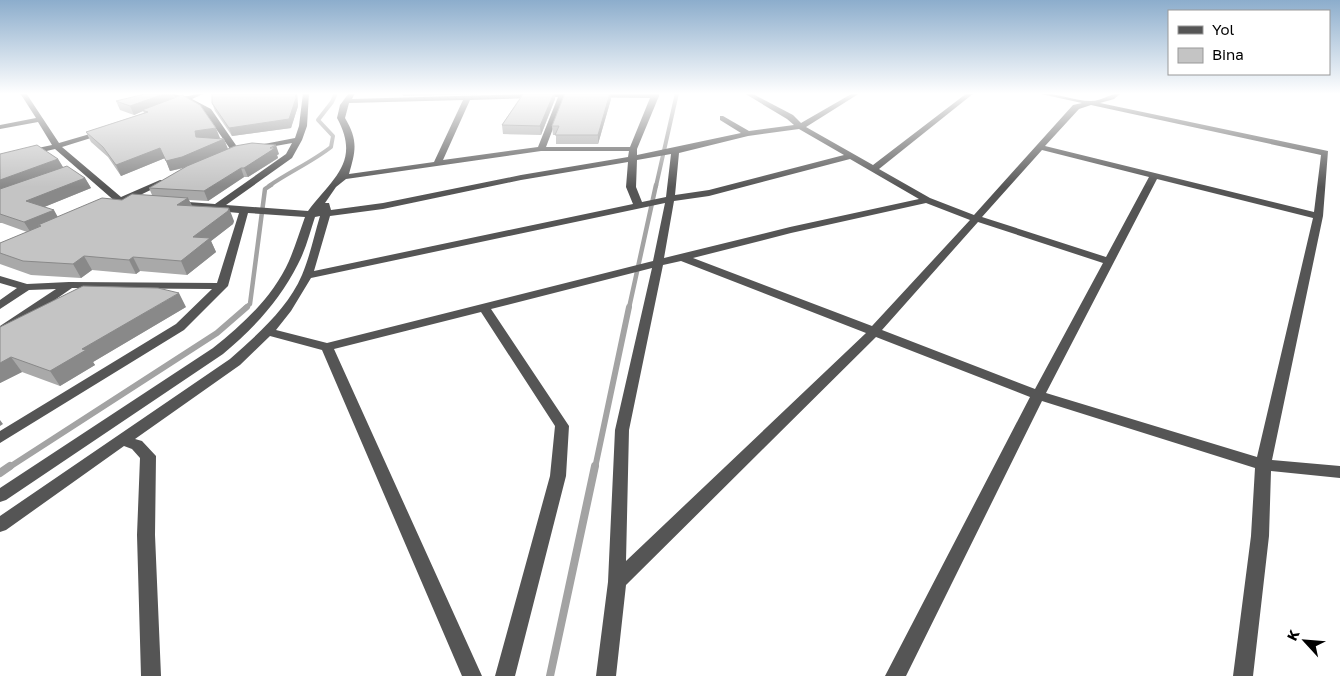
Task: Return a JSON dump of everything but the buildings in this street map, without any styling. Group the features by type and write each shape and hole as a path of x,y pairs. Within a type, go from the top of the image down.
{"street":[{"path":"0,128 17,125"},
{"path":"42,125 57,146 77,169 116,203 140,202"},
{"path":"217,125 236,152"},
{"path":"219,206 289,156 298,140 303,125"},
{"path":"0,496 218,351 246,328 266,306 294,262 310,214 343,177 351,153 350,134 345,125"},
{"path":"438,165 456,125"},
{"path":"541,149 551,125"},
{"path":"641,207 631,187 634,159 633,149 643,125"},
{"path":"734,125 748,134"},
{"path":"798,125 927,200 976,219 1109,261"},
{"path":"170,204 219,206 283,214 326,213 362,209 560,170 634,159 748,134 800,127 804,125"},
{"path":"873,169 930,125"},
{"path":"617,582 874,332 1060,125"},
{"path":"1191,125 1325,153 1318,216 1263,465 1260,536 1243,676"},
{"path":"0,159 57,146 113,128"},
{"path":"254,148 298,140"},
{"path":"1039,148 1318,216"},
{"path":"343,177 541,149 633,149"},
{"path":"606,676 617,582 622,430 657,265 668,200 673,151"},
{"path":"307,276 709,193 851,156"},
{"path":"895,676 1038,395 1154,176"},
{"path":"116,203 174,178"},
{"path":"0,525 235,362 268,332 285,311 307,276 326,213 326,195"},
{"path":"268,332 327,347 790,230 927,200"},
{"path":"0,438 102,377 180,327 222,286 248,210"},
{"path":"684,258 1038,395 1263,465 1339,472"},
{"path":"0,279 26,287 69,285 222,286"},
{"path":"0,330 10,326 69,285"},
{"path":"0,305 26,287"},
{"path":"484,307 562,426 558,476 505,676"},
{"path":"327,347 472,676"},
{"path":"123,440 137,446 148,456 146,535 151,676"}],"waterway":[{"path":"269,186 331,147 333,136 322,125"},
{"path":"656,186 670,125"},
{"path":"245,308 250,304 265,189 271,185"},
{"path":"629,308 656,185"},
{"path":"8,468 217,333 247,307"},
{"path":"595,468 629,307"},
{"path":"0,473 10,466"},
{"path":"550,676 595,466"}]}
